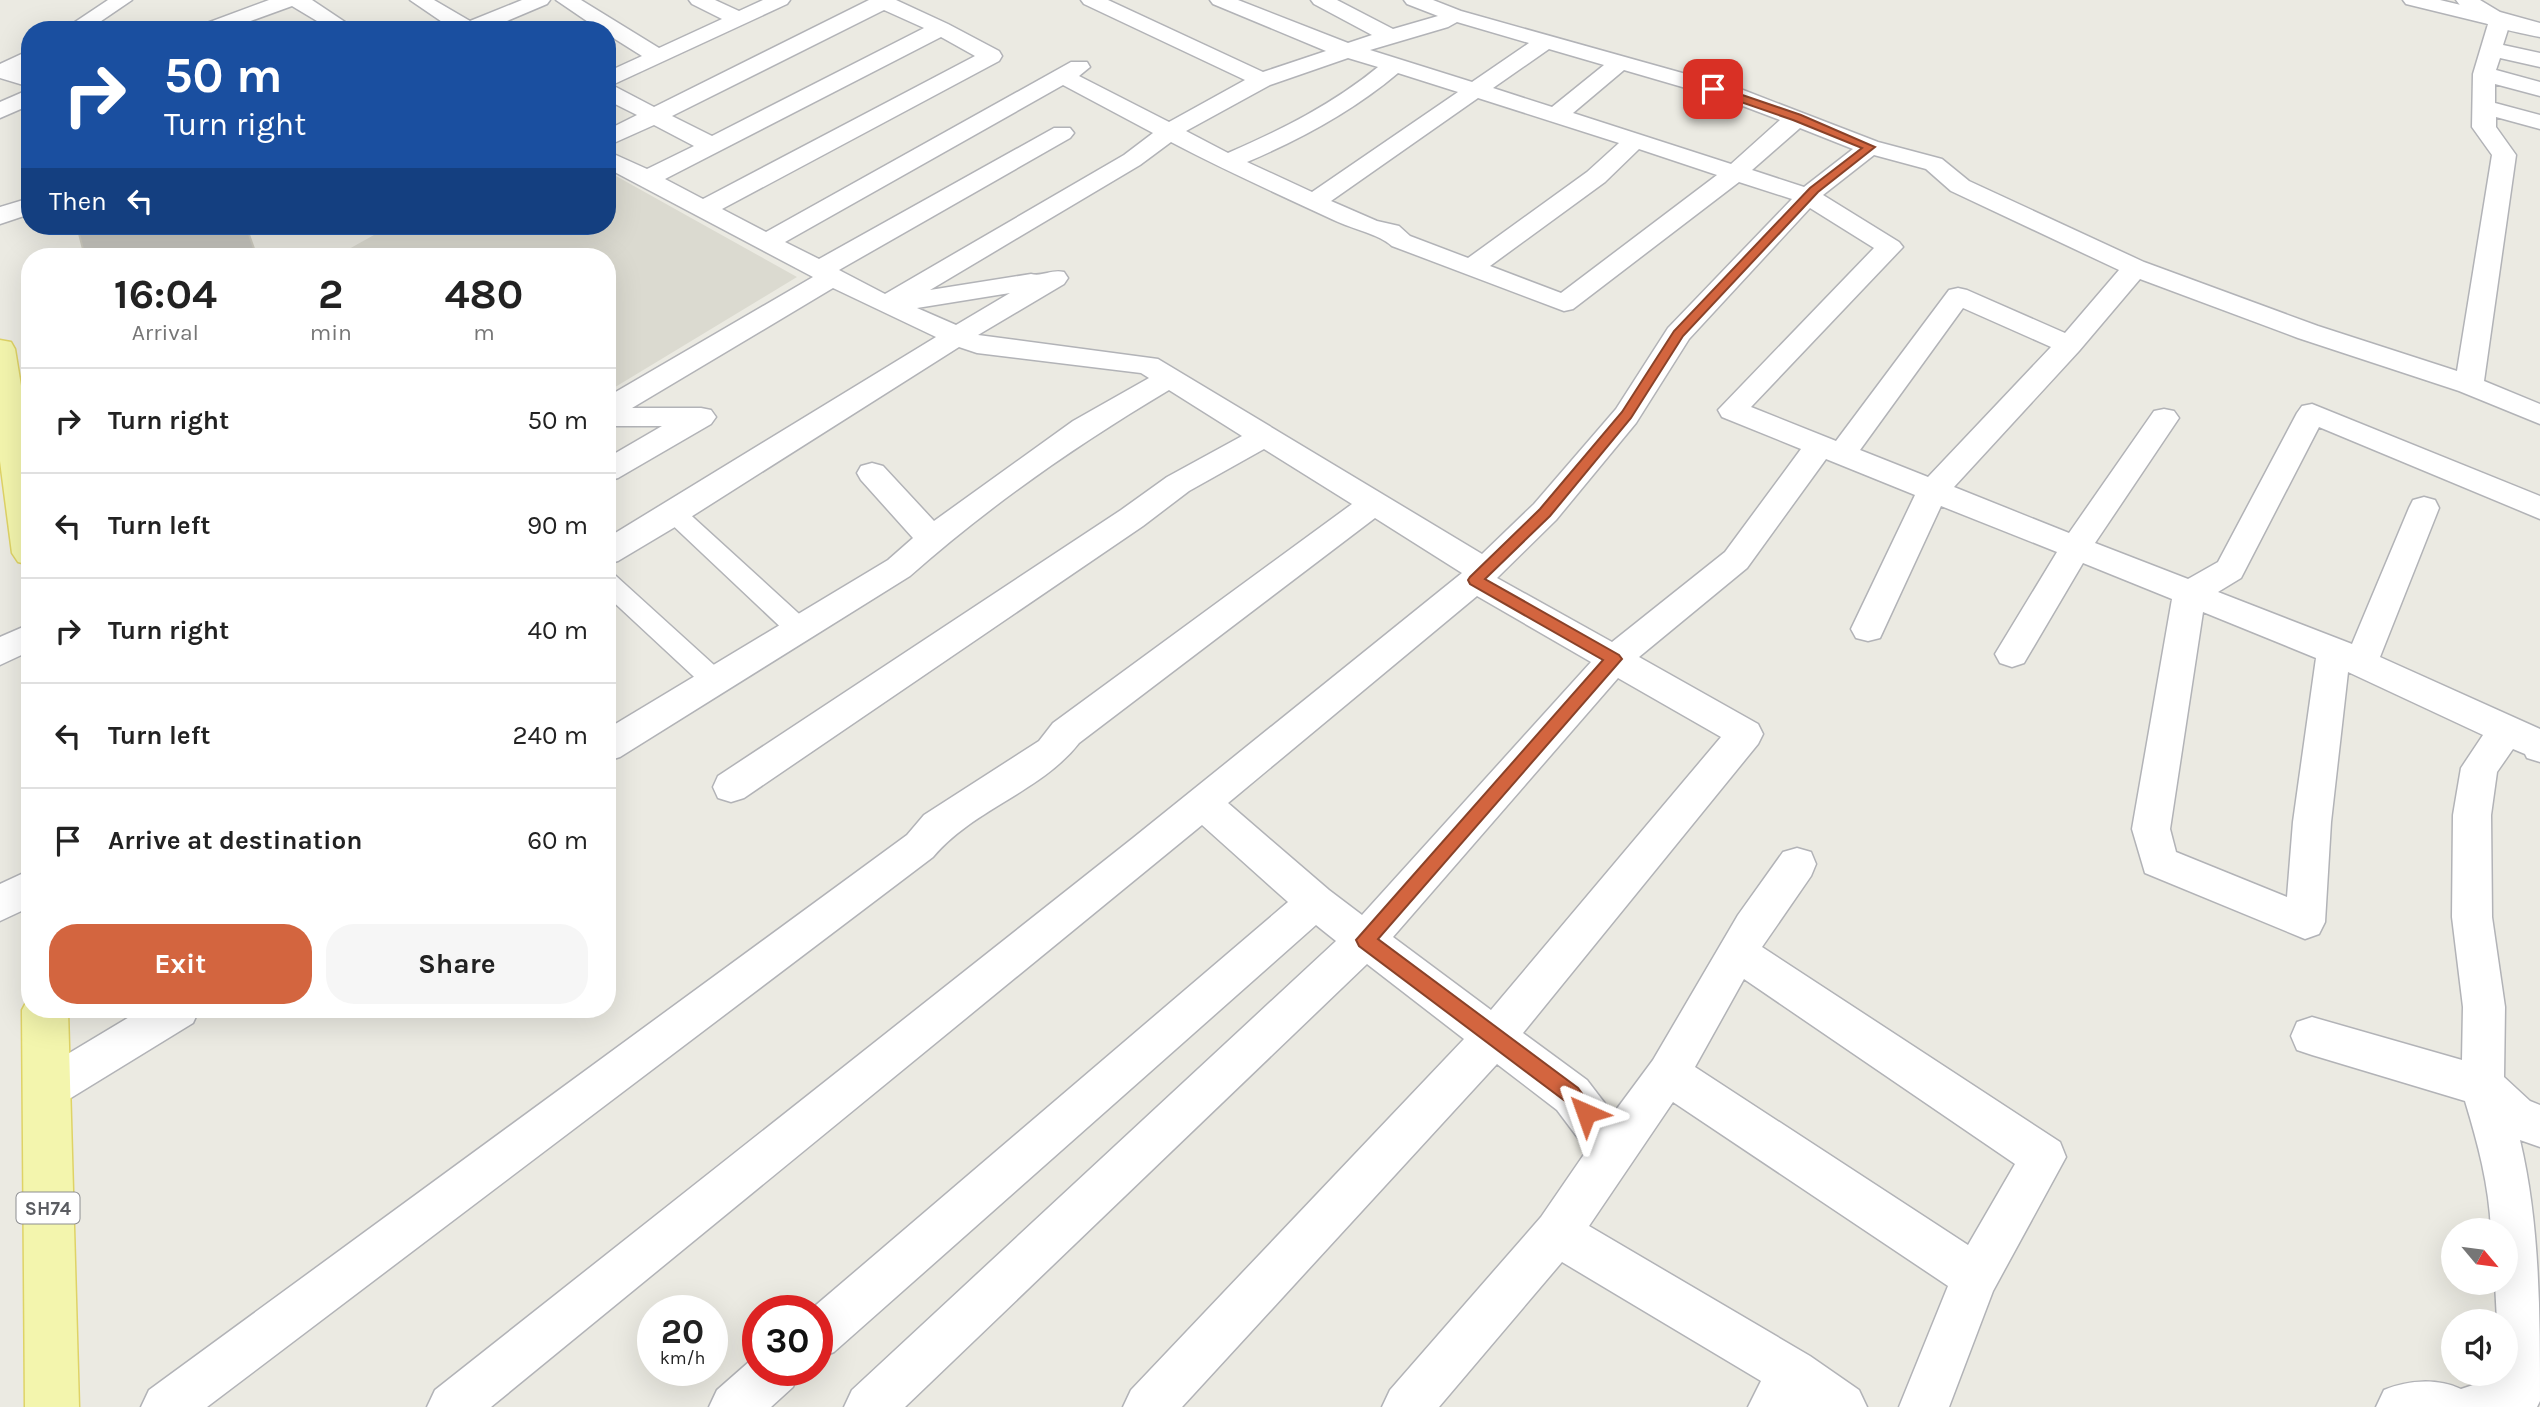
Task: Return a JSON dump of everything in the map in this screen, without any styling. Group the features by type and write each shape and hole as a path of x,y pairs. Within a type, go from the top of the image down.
{"main road":[{"path":"0,349 9,478 21,521"},
{"name":"SH74","path":"44,1018 52,1407"}],"street":[{"path":"88,21 122,0"},
{"path":"231,21 288,0"},
{"path":"297,0 332,21"},
{"path":"420,0 454,21"},
{"path":"490,21 540,0"},
{"path":"566,0 600,21"},
{"path":"699,0 736,18"},
{"path":"616,75 780,0"},
{"path":"1091,0 1262,80"},
{"path":"1220,0 1324,43 1637,139 1808,196 1890,247 1732,410 2348,657 2531,739"},
{"path":"1321,0 1390,36"},
{"path":"1414,0 1545,42 1735,95 1870,147 1934,163 1960,186 2135,268 2308,332 2469,385 2540,415"},
{"path":"2413,0 2540,30"},
{"path":"2467,0 2474,8 2500,20"},
{"path":"616,135 881,1 941,28 991,56 703,209"},
{"path":"886,305 1132,160 1170,131 1262,80 1390,36 1441,23 1454,15"},
{"path":"2469,385 2504,155 2484,127 2484,74 2500,20"},
{"path":"647,179 941,28"},
{"path":"616,30 658,56"},
{"path":"1313,202 1545,42"},
{"path":"2490,49 2540,60"},
{"path":"21,62 4,72 21,77"},
{"path":"1556,114 1621,62"},
{"path":"1227,162 1300,131 1371,85 1395,64"},
{"path":"766,242 1071,72 1227,162 1371,228 1390,231 1401,241 1564,303 1736,172 1797,118"},
{"path":"2484,74 2540,89"},
{"path":"616,96 711,145"},
{"path":"0,111 21,100"},
{"path":"2486,108 2540,122"},
{"path":"769,115 835,139"},
{"path":"616,404 825,274 1062,134"},
{"path":"1472,267 1596,177 1637,139"},
{"path":"452,1407 1203,803 1480,576 1545,512 1626,415 1678,334 1808,196 1870,147"},
{"path":"616,163 886,305 977,345 1148,365 1374,503 1480,576 1614,659 1745,734 1494,1037 1148,1407"},
{"path":"0,216 21,208"},
{"path":"1868,629 1934,490 2069,345 2135,268"},
{"path":"616,548 675,514 956,335 1055,278 886,305"},
{"path":"869,1407 1365,940 1614,659 1736,560 1958,296 2069,345"},
{"path":"616,742 899,568 932,539 1083,428 1169,378"},
{"path":"2190,593 2230,570 2312,413 2540,508"},
{"path":"616,417 701,417 616,466"},
{"path":"2012,653 2076,548 2164,418"},
{"path":"731,787 1132,518 1178,484 1265,436"},
{"path":"872,473 932,539"},
{"path":"166,1407 920,846 937,826 1052,751 1066,733 1374,503"},
{"path":"2190,593 2151,828 2159,862 2305,922 2312,822 2348,657 2424,508"},
{"path":"675,514 799,629"},
{"path":"616,590 715,681"},
{"path":"0,652 21,641"},
{"path":"2476,1407 2516,1397 2522,1332 2512,1199 2482,1086 2484,1007 2472,917 2472,815 2479,768 2531,739"},
{"path":"1203,803 1315,902 1572,1095 1614,1150"},
{"path":"1407,1407 1557,1233 1668,1074 1752,927 1797,864"},
{"path":"0,904 21,892"},
{"path":"833,1321 1315,902"},
{"path":"1738,953 2045,1157 1975,1277 1924,1407"},
{"path":"46,1090 165,1018"},
{"path":"2312,1036 2482,1086 2516,1117 2540,1126"},
{"path":"1668,1074 1975,1277"},
{"path":"1557,1233 1783,1390 1842,1407"},
{"path":"734,1407 758,1386"},
{"path":"2401,1407 2446,1407"}],"shaded area":[{"path":"616,176 797,277 616,387 616,248 351,248 374,235 616,235"}],"building":[{"path":"79,235 249,235 254,248 83,248"}],"route":[{"path":"1586,1113 1572,1095 1365,940 1614,659 1475,580 1545,512 1626,415 1678,334 1751,260 1814,190 1870,147 1713,89"}]}
